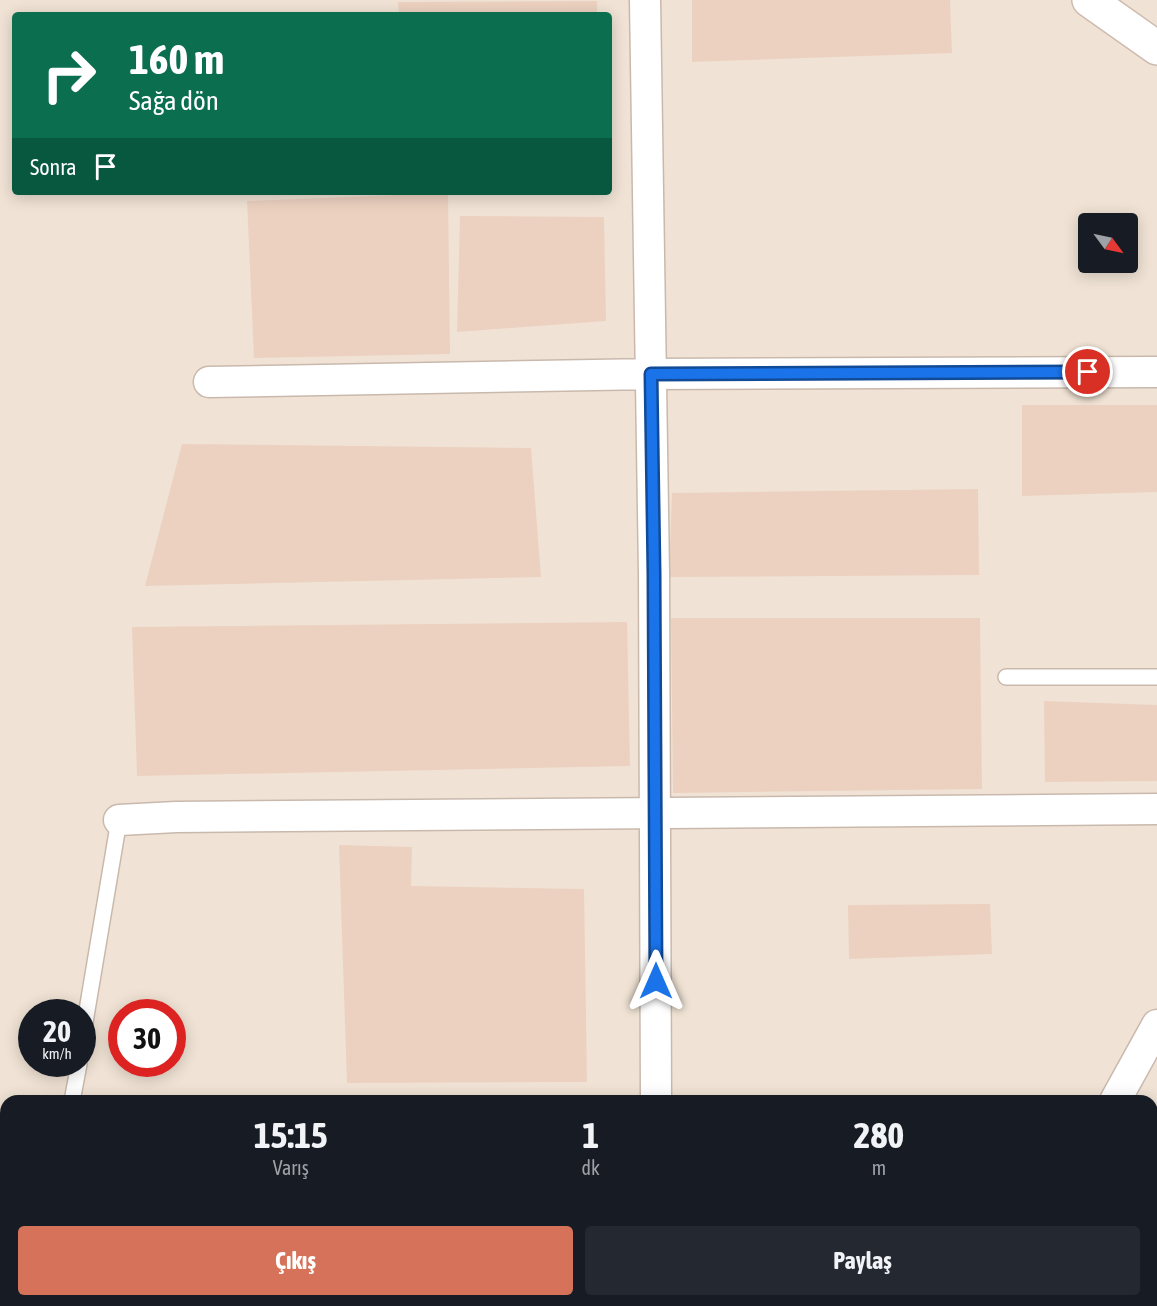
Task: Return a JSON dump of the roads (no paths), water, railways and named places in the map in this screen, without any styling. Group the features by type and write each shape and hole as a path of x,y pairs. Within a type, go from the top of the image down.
{"street":[{"path":"645,0 656,813 657,1095"},
{"path":"1089,0 1157,48"},
{"path":"209,382 651,374 1157,372"},
{"path":"119,820 176,817 1157,809"},
{"path":"1118,1095 1157,1025"}],"lane":[{"path":"1006,677 1157,677"},
{"path":"89,999 119,820"},
{"path":"73,1095 77,1077"}]}
